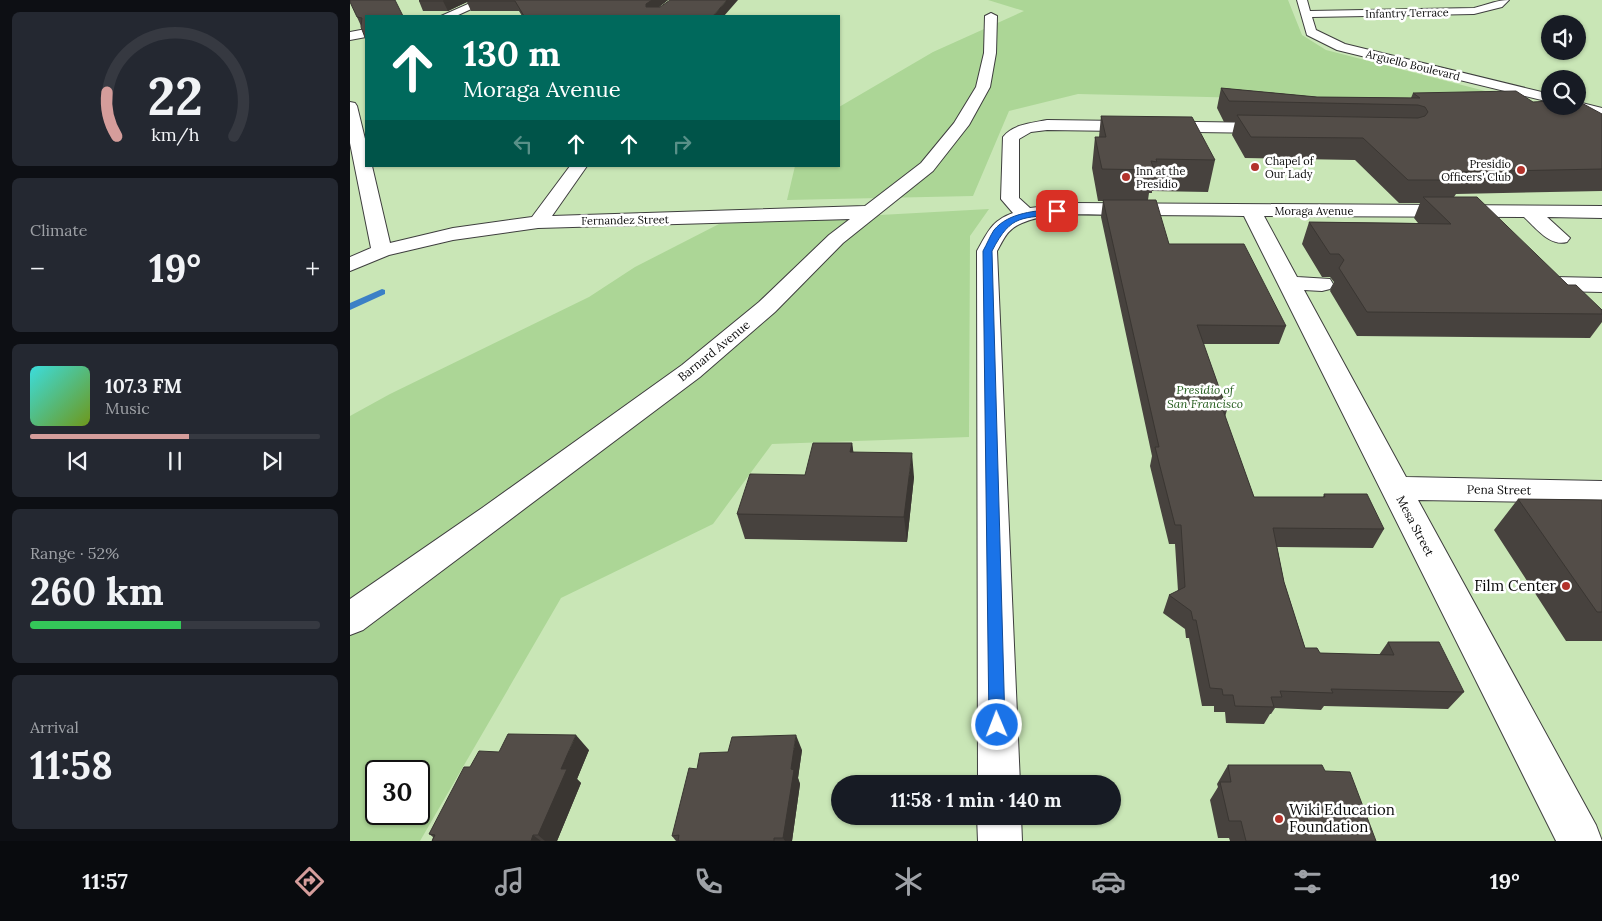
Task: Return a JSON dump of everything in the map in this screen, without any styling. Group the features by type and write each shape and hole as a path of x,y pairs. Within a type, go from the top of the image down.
{"street":[{"path":"449,15 486,0"},
{"name":"Arguello Boulevard","path":"1302,0 1311,32 1341,47 1541,96"},
{"name":"Infantry Terrace","path":"1307,14 1474,11 1498,5 1504,0"},
{"path":"1335,2 1390,12"},
{"name":"Barnard Avenue","path":"350,619 493,517 691,371 767,307 836,239 927,167 961,125 983,87 990,53 991,16"},
{"path":"350,36 365,33"},
{"path":"350,106 382,252"},
{"path":"1586,108 1602,113"},
{"path":"998,775 987,251 998,231 1010,221 1026,214 1010,199 1011,137 1027,128 1047,125 1163,130 1286,128"},
{"path":"538,222 578,167"},
{"path":"726,218 733,198"},
{"name":"Moraga Avenue","path":"1026,214 1072,209 1602,212"},
{"name":"Mesa Street","path":"1251,210 1580,841"},
{"name":"Fernandez Street","path":"350,265 382,252 453,234 538,222 726,218 871,212"},
{"path":"1529,212 1560,238"},
{"path":"1289,283 1322,284"},
{"path":"1555,284 1602,285"},
{"name":"Pena Street","path":"1395,488 1602,492"},
{"path":"999,825 1000,841"}],"green space":[{"name":"Presidio of San Francisco","path":"350,0 1602,0 1602,841 350,841"},
{"path":"988,0 1288,0 1302,35 1326,50 1540,105 1078,94 1009,111 973,196 787,200 795,167 840,167 840,106 933,52 1024,11"},
{"path":"989,209 970,236 969,437 772,444 713,524 561,598 430,824 430,760 365,760 365,825 429,825 420,841 350,841 350,416 390,394 589,297 635,267 719,224"}],"building":[{"path":"350,0 395,0 402,15 365,15 365,37 361,27 362,18 357,17"},
{"path":"420,0 445,0 419,1"},
{"path":"652,0 646,4 646,7 660,7 670,0 727,0 714,15 523,15 515,1 467,1"},
{"path":"1221,88 1317,97 1420,98 1413,93 1516,91 1533,102 1541,102 1541,115 1586,115 1586,105 1602,114 1602,169 1453,172 1462,180 1408,180 1363,138 1251,137 1237,115 1418,118 1425,116 1428,112 1425,107 1418,105 1229,101"},
{"path":"1101,116 1192,117 1215,160 1156,159 1157,162 1151,161 1154,170 1102,169 1095,137 1106,137"},
{"path":"1423,197 1477,197 1568,285 1576,285 1602,310 1602,314 1367,312 1339,268 1344,260 1339,254 1330,254 1309,222 1451,224"},
{"path":"1103,200 1156,200 1169,244 1244,244 1286,326 1197,325 1227,410 1223,410 1254,497 1325,497 1324,494 1367,494 1384,529 1273,528 1284,582 1305,648 1317,648 1320,653 1394,655 1388,642 1439,642 1464,692 1331,689 1333,693 1280,691 1282,697 1271,697 1274,707 1235,706 1233,695 1223,695 1222,689 1210,688 1196,620 1193,620 1191,611 1169,595 1185,587 1181,525 1175,525 1155,447 1159,447"},
{"path":"813,443 852,443 850,452 912,453 904,517 737,514 750,474 805,475"},
{"path":"1518,499 1602,500 1602,612 1597,612"},
{"path":"508,734 576,735 561,769 567,769 538,835 533,835 531,841 432,841 435,835 429,834 464,767 470,767 479,751 499,752"},
{"path":"796,735 791,769 794,770 783,838 774,838 774,841 678,841 679,835 672,836 689,768 697,769 700,753 728,752 732,737"},
{"name":"Wiki Education Foundation","path":"1228,765 1322,765 1325,771 1350,772 1376,841 1246,841 1241,821 1229,821 1220,782 1231,782"}],"waterway":[{"path":"350,307 382,292"}],"place":[{"name":"Chapel of Our Lady","path":"1255,167"},
{"name":"Presidio Officers' Club","path":"1521,170"},
{"name":"Inn at the Presidio","path":"1126,177"},
{"name":"Film Center","path":"1566,586"},
{"name":"Wiki Education Foundation","path":"1279,819"}],"route":[{"path":"997,725 987,251 998,231 1010,221 1026,214 1057,211"}]}
